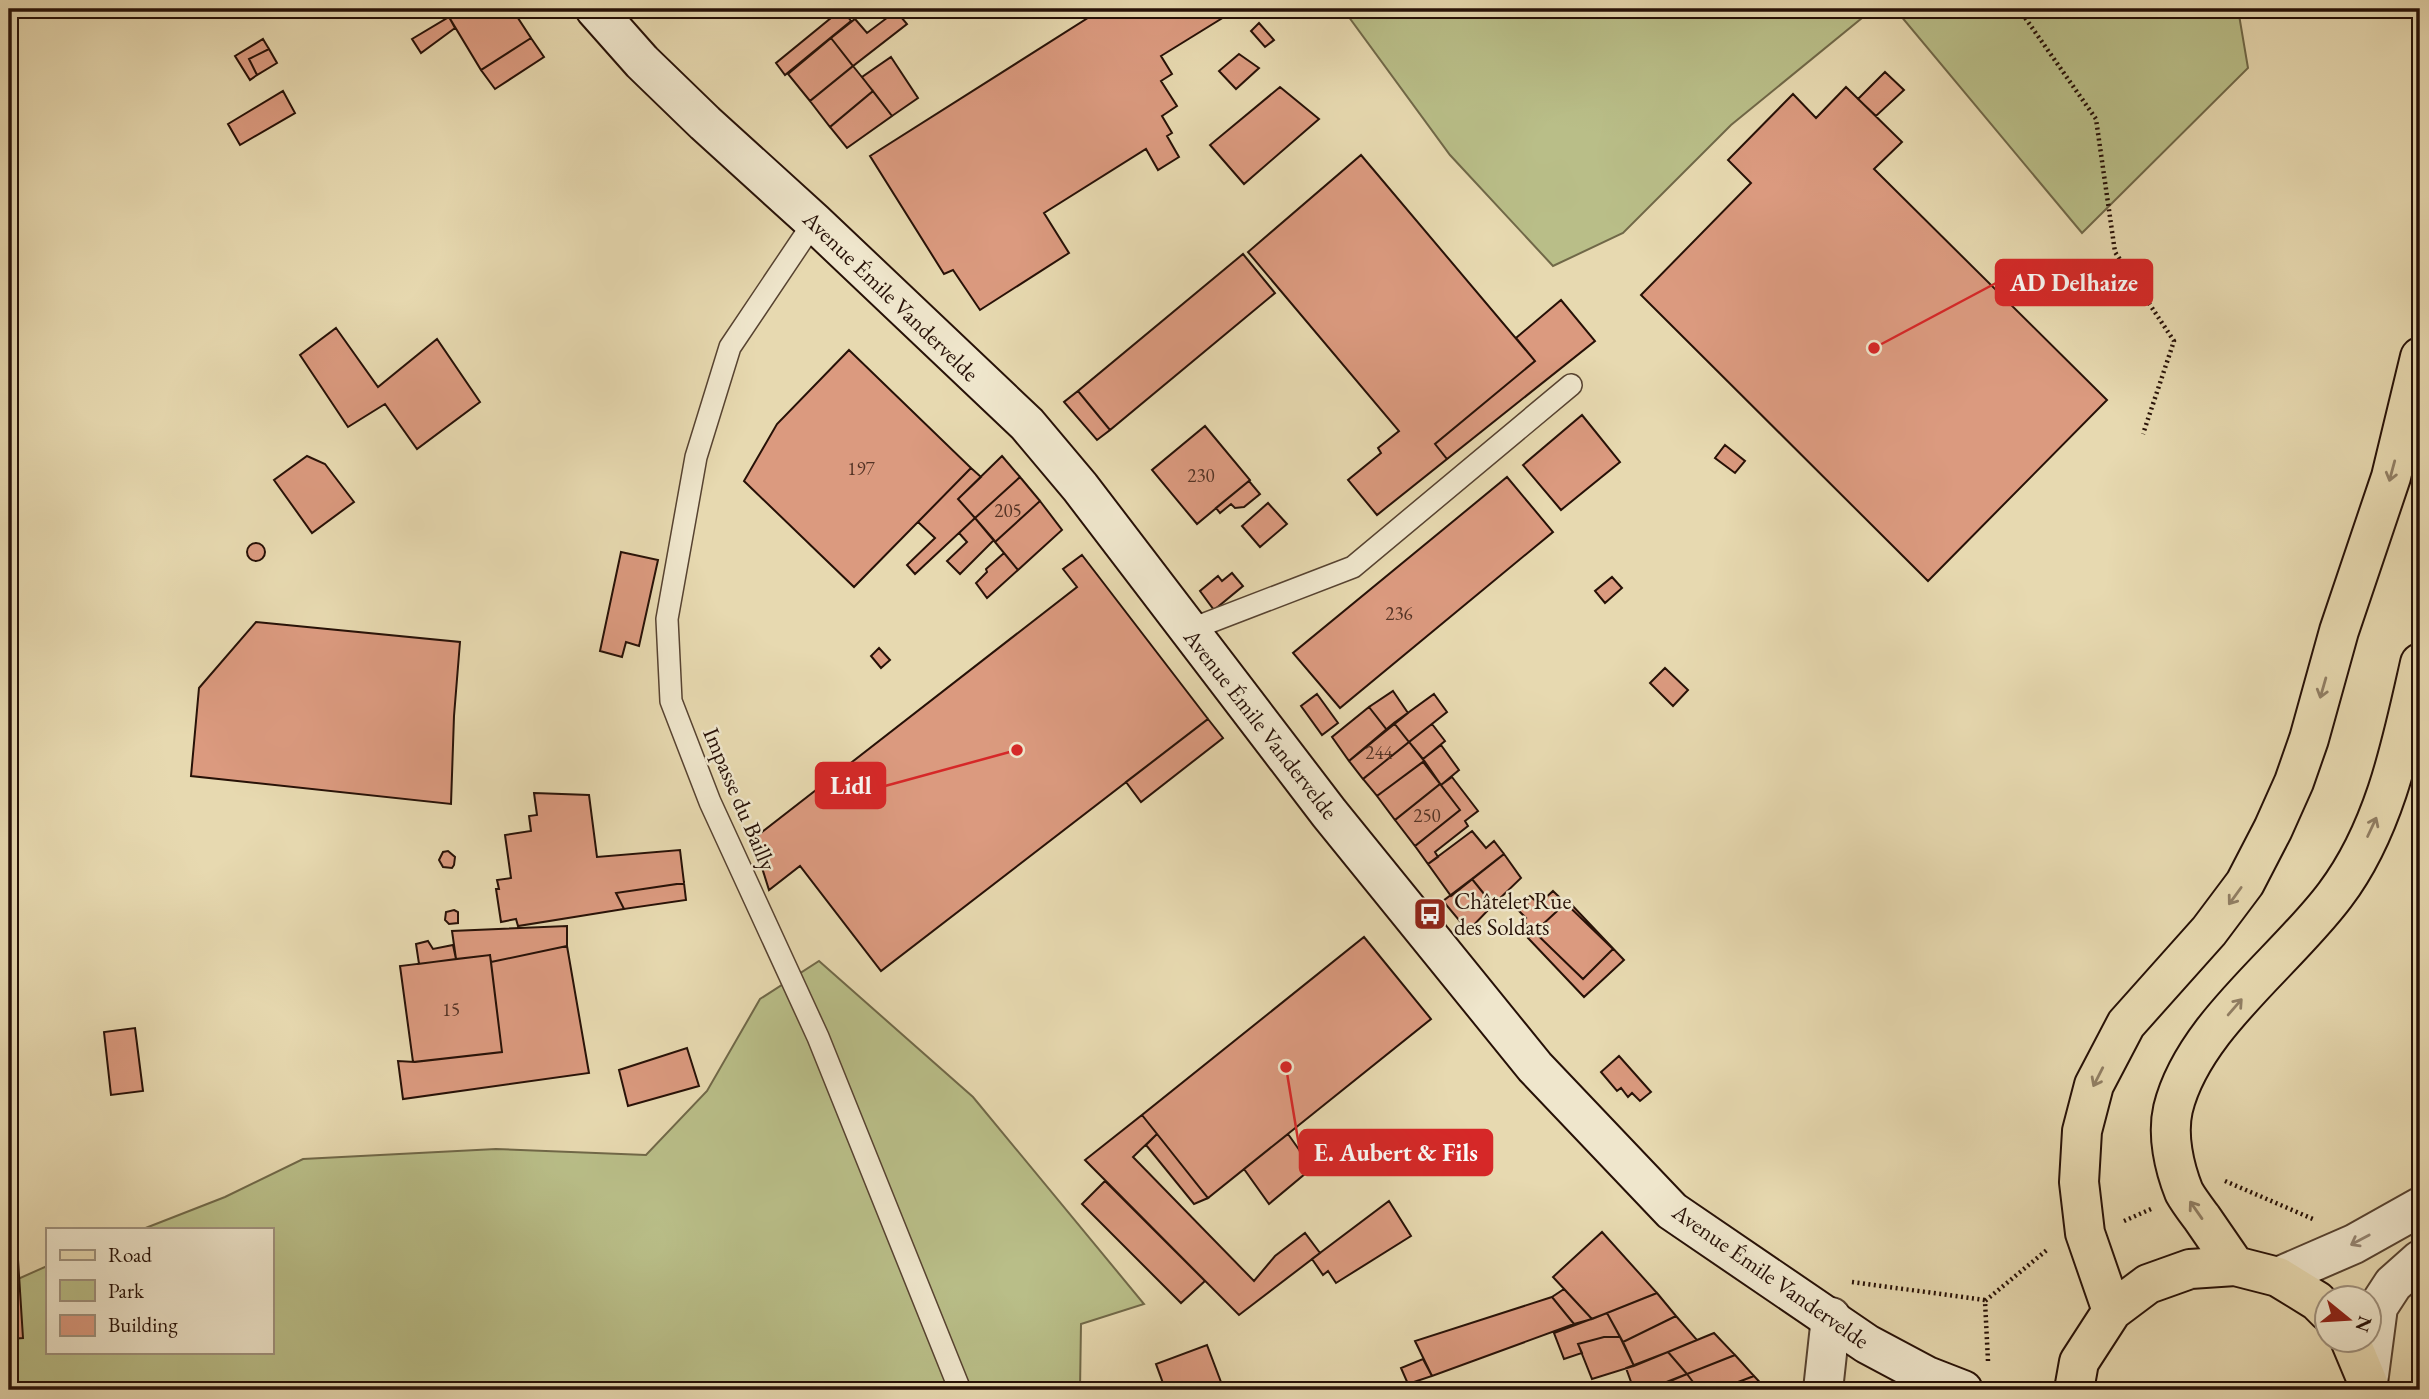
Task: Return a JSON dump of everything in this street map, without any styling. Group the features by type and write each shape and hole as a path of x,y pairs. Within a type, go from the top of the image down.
{"main road":[{"name":"Avenue Émile Vandervelde","path":"595,9 642,62 1027,424 1080,486 1329,813 1552,1085 1672,1211 1867,1344 1927,1376 1963,1390"},
{"path":"2112,1311 2085,1233 2079,1182 2082,1131 2094,1085 2126,1024 2209,931 2245,883 2294,782 2339,631 2391,477 2420,357"},
{"path":"2235,1266 2185,1194 2172,1154 2172,1111 2186,1072 2217,1028 2336,894 2361,852 2382,806 2399,752 2420,663"},
{"path":"2278,1277 2354,1244 2420,1208"},
{"path":"2372,1388 2378,1307 2393,1284 2420,1260"},
{"path":"2074,1390 2079,1362 2112,1311 2148,1284 2190,1269 2235,1266 2278,1277 2314,1299"},
{"path":"1823,1390 1830,1317"},
{"path":"2357,1354 2372,1388"}],"lane":[{"name":"Impasse du Bailly","path":"814,222 730,347 696,457 667,619 671,701 710,802 818,1037 960,1390"},
{"path":"1189,630 1353,567 1571,385"}],"path":[{"path":"2019,9 2096,119 2115,252 2174,341 2143,434"}],"green space":[{"path":"1343,9 1873,9 1731,125 1623,233 1553,266 1450,155"},
{"path":"1895,9 2238,9 2248,68 2082,233"},
{"path":"819,961 973,1097 1144,1304 1081,1324 1080,1390 9,1390 9,1283 46,1266 46,1354 273,1354 273,1228 146,1228 225,1197 303,1159 496,1149 646,1155 707,1091 760,999"}],"building":[{"path":"462,9 512,9 531,38 481,70 449,17"},
{"path":"842,9 851,21 785,75 776,63"},
{"path":"1102,9 1237,9 1161,56 1172,74 1161,81 1177,106 1162,116 1172,133 1167,136 1179,157 1158,170 1146,149 1044,213 1069,253 980,310 953,270 944,274 870,156"},
{"path":"896,11 907,24 853,66 831,38 855,19 867,33"},
{"path":"449,17 455,28 421,53 412,39"},
{"path":"1259,23 1274,40 1265,47 1251,31"},
{"path":"531,38 544,57 495,89 481,70"},
{"path":"831,38 853,66 810,101 788,74"},
{"path":"263,39 269,49 249,59 257,75 250,80 235,56"},
{"path":"269,49 277,63 257,75 249,59"},
{"path":"1239,54 1259,68 1236,89 1219,71"},
{"path":"891,57 918,98 892,116 862,77"},
{"path":"853,66 873,91 830,127 810,101"},
{"path":"1885,72 1904,90 1876,116 1858,99"},
{"path":"1280,87 1319,119 1244,184 1210,145"},
{"path":"1846,87 1902,142 1874,169 2107,400 1928,581 1641,295 1751,183 1728,160 1793,94 1816,118"},
{"path":"283,91 295,113 240,145 228,124"},
{"path":"873,91 892,116 847,148 830,127"},
{"path":"1361,155 1535,361 1435,444 1447,459 1377,515 1348,480 1381,453 1378,448 1399,431 1248,252"},
{"path":"1243,254 1275,293 1110,430 1078,391"},
{"path":"1561,300 1595,341 1447,459 1435,444 1535,361 1516,338"},
{"path":"336,328 378,387 437,339 480,402 417,449 385,404 348,427 300,355"},
{"path":"849,350 971,468 854,587 744,481 777,424"},
{"path":"1078,391 1110,430 1097,440 1064,402"},
{"path":"1582,415 1620,462 1561,510 1523,465"},
{"path":"1205,426 1250,480 1197,524 1152,470"},
{"path":"1725,445 1745,461 1735,473 1715,458"},
{"path":"307,456 325,464 354,502 312,533 274,480"},
{"path":"1002,456 1020,477 975,518 958,499"},
{"path":"971,468 981,477 958,499 975,518 915,574 907,565 935,538 918,522"},
{"path":"1020,477 1040,501 995,542 975,518"},
{"path":"1507,477 1553,532 1340,708 1293,653"},
{"path":"1249,481 1260,494 1244,507 1235,508 1231,504 1220,513 1216,508"},
{"path":"1040,501 1062,530 1018,570 995,542"},
{"path":"1268,503 1287,524 1260,547 1242,526"},
{"path":"975,518 994,540 960,574 947,561 967,542 959,533"},
{"path":"256,543 262,546 265,552 262,558 256,561 250,558 247,552 250,546"},
{"path":"621,552 658,560 639,646 626,642 622,657 600,651"},
{"path":"1004,553 1018,570 987,598 976,583 987,572 986,569"},
{"path":"1082,555 1208,719 881,971 800,866 769,890 753,839 1077,587 1063,569"},
{"path":"1232,573 1243,586 1214,610 1200,591 1218,576 1222,581"},
{"path":"1612,577 1622,588 1605,603 1595,591"},
{"path":"256,622 460,642 451,804 191,776 199,688"},
{"path":"879,648 890,660 881,668 871,656"},
{"path":"1665,668 1688,690 1673,706 1650,683"},
{"path":"1393,691 1408,713 1387,730 1369,707"},
{"path":"1317,694 1338,723 1322,735 1301,706"},
{"path":"1434,694 1447,712 1409,742 1394,723"},
{"path":"1369,707 1387,730 1349,761 1332,737"},
{"path":"1208,719 1223,738 1141,802 1126,782"},
{"path":"1394,723 1409,742 1363,779 1349,761"},
{"path":"1432,724 1445,741 1423,759 1409,742"},
{"path":"1409,742 1424,761 1377,796 1363,779"},
{"path":"1441,745 1459,770 1441,785 1423,759"},
{"path":"1423,762 1440,784 1395,820 1377,796"},
{"path":"1452,777 1478,811 1465,821 1468,826 1435,852 1438,857 1428,864 1415,846 1460,810 1441,785"},
{"path":"1440,784 1460,810 1415,846 1395,820"},
{"path":"534,793 589,795 597,857 680,850 684,883 616,893 624,909 518,926 516,919 501,922 497,880 511,878 505,835 531,831 529,816 537,815"},
{"path":"1472,831 1486,848 1494,841 1504,854 1451,896 1428,864"},
{"path":"448,851 455,857 452,868 443,867 439,860 443,852"},
{"path":"1504,854 1521,878 1493,905 1472,879"},
{"path":"1472,879 1493,905 1468,931 1443,901"},
{"path":"684,883 686,900 624,909 616,893"},
{"path":"1553,891 1613,949 1583,979 1523,921 1526,918 1517,909 1530,896 1539,904"},
{"path":"1568,901 1624,960 1584,997 1528,938"},
{"path":"446,912 458,912 458,923 449,924 445,920"},
{"path":"567,926 567,946 491,962 490,955 456,959 452,931"},
{"path":"1364,937 1431,1019 1208,1198 1142,1115"},
{"path":"428,941 433,949 453,945 456,959 419,964 416,944"},
{"path":"567,946 589,1073 403,1099 398,1061 415,1062 502,1052 491,962"},
{"path":"490,955 502,1052 413,1062 400,966"},
{"path":"135,1028 143,1091 111,1095 104,1032"},
{"path":"687,1048 699,1086 628,1106 619,1070"},
{"path":"1619,1056 1651,1092 1640,1101 1632,1093 1628,1097 1621,1088 1617,1091 1601,1072"},
{"path":"1142,1115 1157,1134 1133,1157 1254,1281 1275,1256 1305,1233 1320,1253 1239,1315 1085,1160"},
{"path":"1157,1134 1208,1198 1194,1204 1146,1145"},
{"path":"1288,1134 1312,1168 1269,1204 1244,1169"},
{"path":"1105,1181 1205,1281 1181,1303 1082,1204"},
{"path":"1389,1201 1411,1236 1336,1283 1328,1271 1323,1275 1312,1259"},
{"path":"1602,1232 1657,1293 1592,1319 1553,1277"},
{"path":"9,1244 17,1244 23,1338 9,1339"},
{"path":"1564,1289 1592,1319 1574,1324 1552,1297"},
{"path":"1657,1293 1676,1316 1623,1342 1607,1313"},
{"path":"1552,1297 1574,1324 1432,1376 1415,1341"},
{"path":"1607,1313 1620,1337 1604,1337 1578,1344 1582,1353 1564,1359 1554,1333"},
{"path":"1676,1316 1697,1340 1634,1366 1623,1342"},
{"path":"1714,1333 1735,1355 1687,1374 1668,1352"},
{"path":"1604,1337 1620,1337 1634,1366 1592,1379 1578,1344"},
{"path":"1207,1345 1224,1390 1152,1390 1164,1386 1156,1364"},
{"path":"1668,1352 1687,1374 1646,1390 1634,1390 1626,1368"},
{"path":"1735,1355 1754,1376 1717,1390 1699,1390 1687,1374"},
{"path":"1423,1359 1432,1376 1408,1384 1401,1368"},
{"path":"1687,1374 1699,1390 1646,1390 1668,1382"},
{"path":"1754,1376 1767,1390 1717,1390"}],"place":[{"name":"AD Delhaize","path":"1874,348"},
{"name":"Lidl","path":"1017,750"},
{"name":"Châtelet Rue des Soldats","path":"1430,914"},
{"name":"E. Aubert & Fils","path":"1286,1067"}]}
